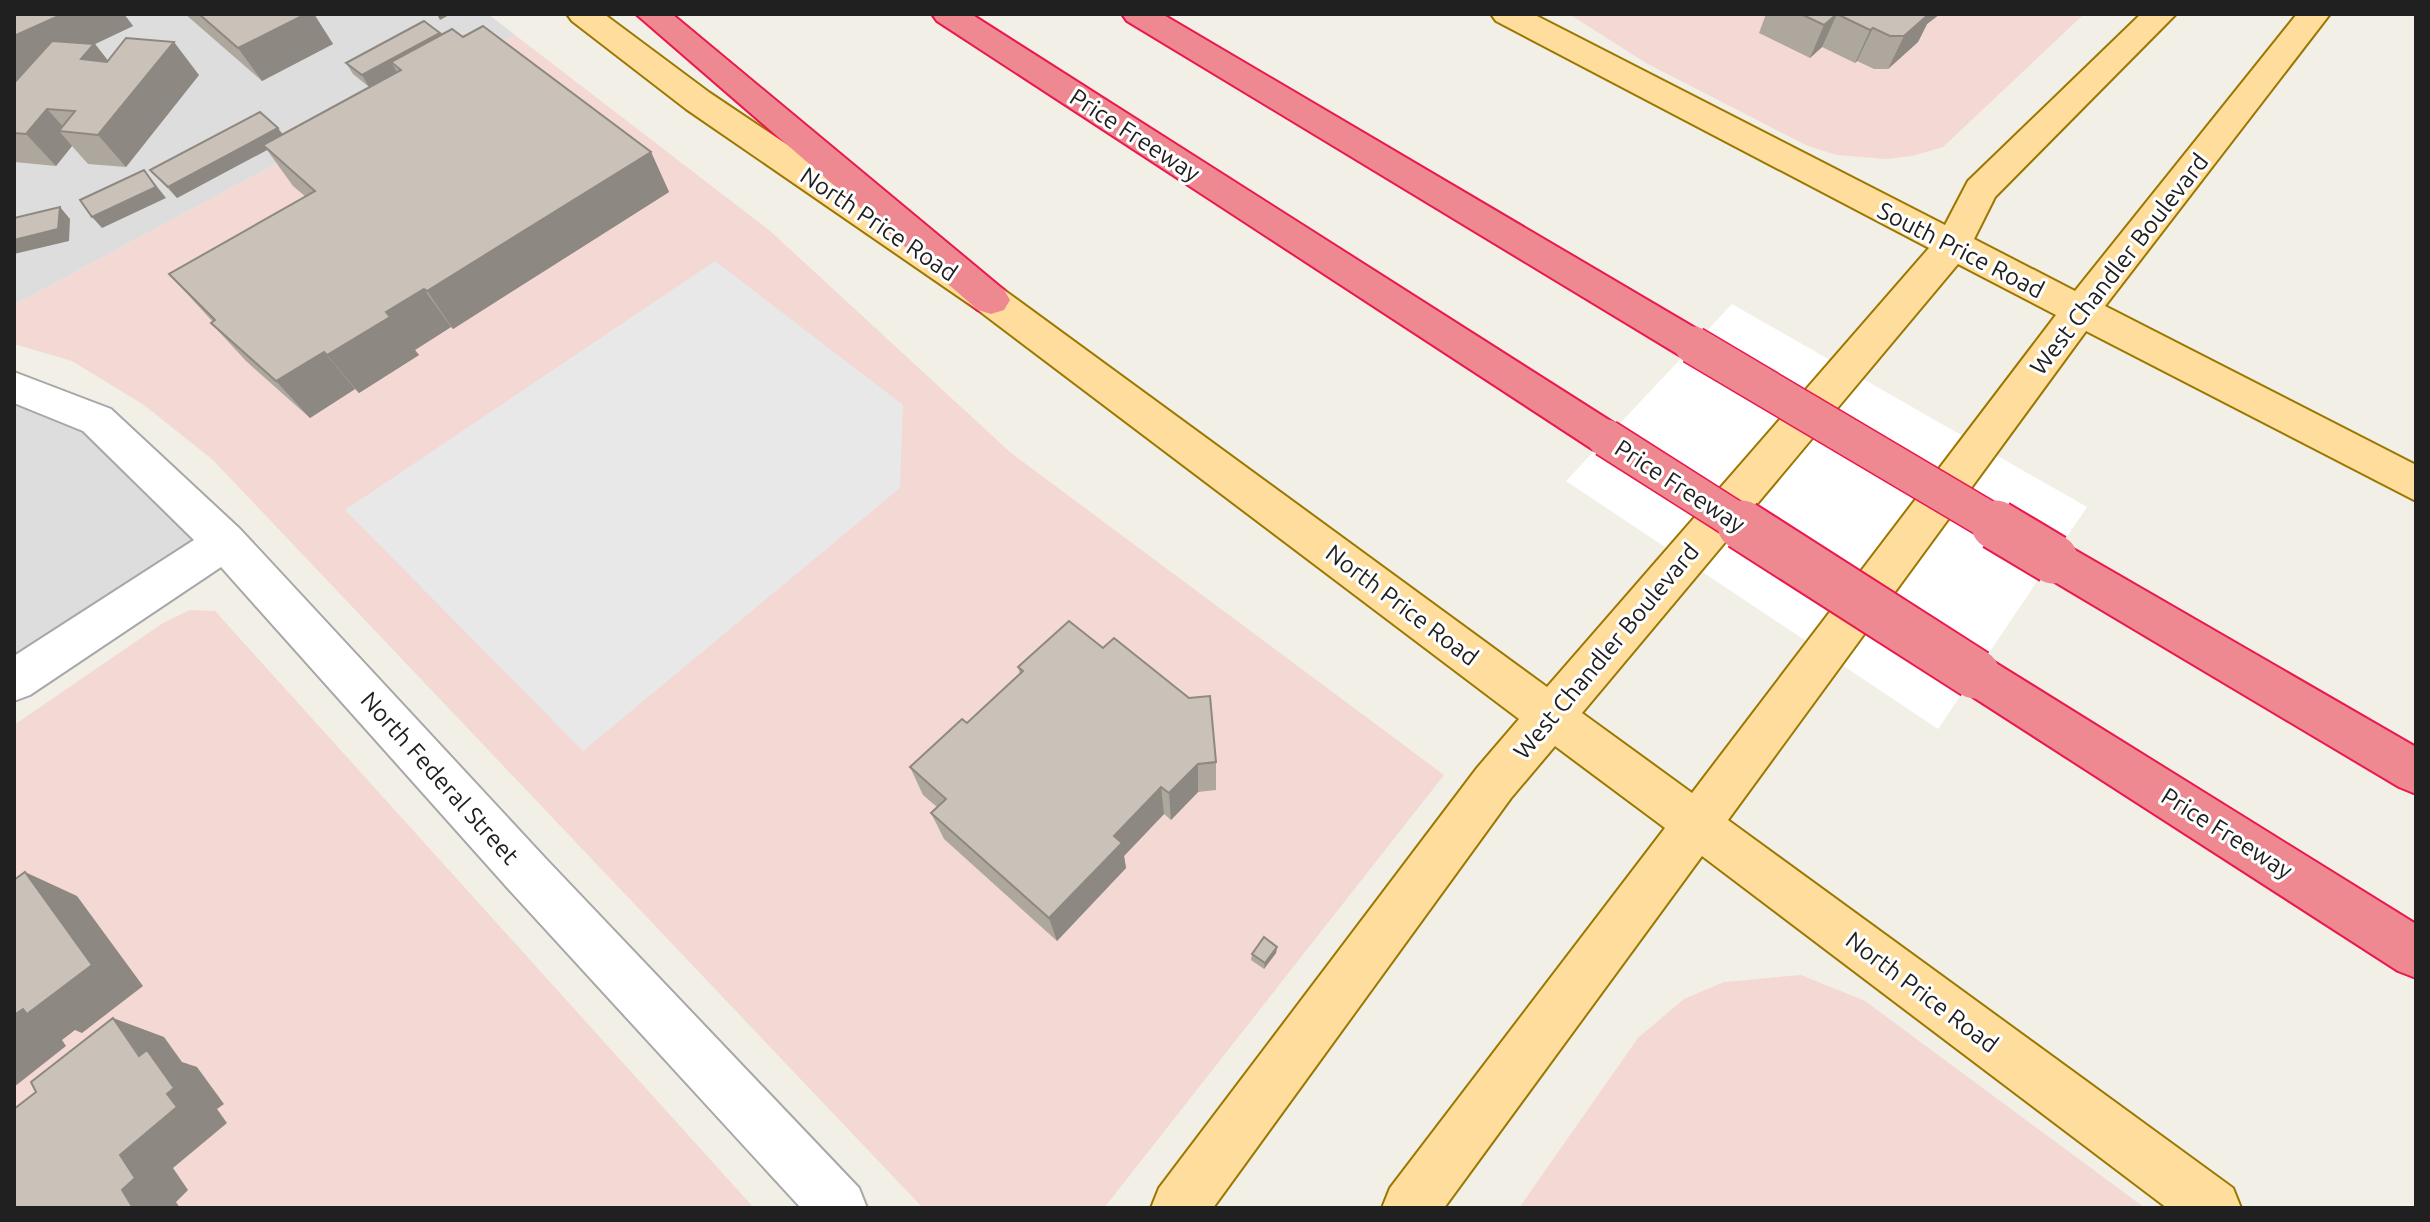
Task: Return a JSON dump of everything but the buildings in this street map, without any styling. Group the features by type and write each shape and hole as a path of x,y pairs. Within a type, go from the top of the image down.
{"highway":[{"path":"652,14 991,300"},
{"name":"Price Freeway","path":"948,14 1606,438 2416,953"},
{"path":"1138,14 2416,772"}],"main road":[{"name":"North Price Road","path":"583,14 698,101 991,300 2213,1208"},
{"name":"South Price Road","path":"1507,14 2416,484"},
{"name":"West Chandler Boulevard","path":"1179,1208 1494,783 1953,245 1981,190 2160,14"},
{"name":"West Chandler Boulevard","path":"1410,1208 2080,311 2314,14"}],"street":[{"name":"North Federal Street","path":"14,387 97,420 225,542 506,851 839,1208"},
{"path":"14,681 225,542"}],"shaded area":[{"path":"14,14 488,14 515,35 14,305"},
{"path":"1569,14 2084,14 1943,147 1912,156 1886,159 1837,155 1808,146 1646,63"},
{"path":"515,35 769,230 1011,453 1444,775 1104,1208 923,1208 213,460 144,405 72,361 14,344 14,305"},
{"path":"715,261 903,405 900,488 583,751 345,510"},
{"path":"14,387 97,420 225,542 14,681"},
{"path":"190,610 215,611 754,1208 14,1208 14,725 163,623"},
{"path":"1801,975 1865,1001 2145,1208 1519,1208 1638,1038 1684,999 1724,982"}],"pier":[{"path":"1732,304 2087,507 1938,729 1566,481"}]}
